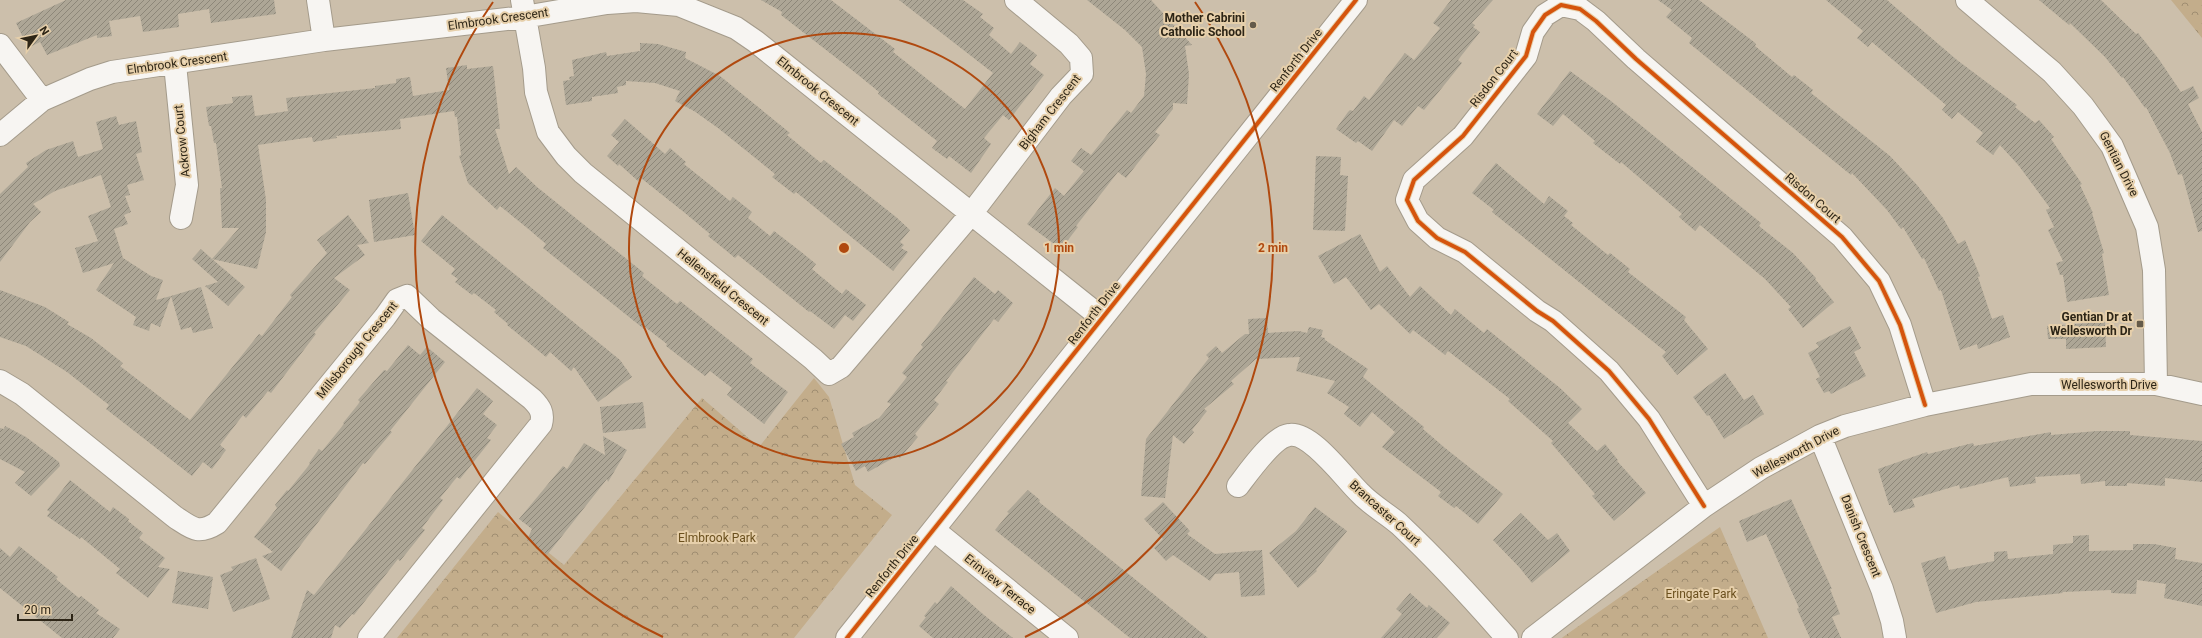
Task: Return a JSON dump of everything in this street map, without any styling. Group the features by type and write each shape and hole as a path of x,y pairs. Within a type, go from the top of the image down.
{"street":[{"path":"318,0 324,40"},
{"name":"Elmbrook Crescent","path":"0,134 42,100 90,79 112,72 175,64 523,9 636,0 679,5 736,28 755,41 1102,318"},
{"name":"Bigham Crescent","path":"971,214 1061,96 1082,74 1081,58 1069,44 1016,0"},
{"name":"Renforth Drive","path":"846,638 934,530 1356,0"},
{"name":"Gentian Drive","path":"1967,0 2052,72 2087,111 2112,146 2147,227 2154,270 2156,384"},
{"name":"Risdon Court","path":"1704,506 1649,419 1609,371 1553,321 1537,311 1465,252 1437,238 1418,221 1407,200 1414,180 1462,136 1526,56 1533,32 1545,15 1561,5 1580,10 1596,21 1636,59 1842,238 1879,281 1900,325 1925,404"},
{"name":"Hellensfield Crescent","path":"523,9 534,68 536,92 548,132 566,156 584,173 813,359 829,374 841,367 971,214"},
{"path":"0,45 42,100"},
{"name":"Ackrow Court","path":"175,64 187,185 181,218"},
{"name":"Millsborough Crescent","path":"0,381 22,394 175,518 196,530 208,529 217,523 385,316 396,300 407,296 431,319 532,399 540,407 543,417 538,428 369,638"},
{"name":"Wellesworth Drive","path":"1534,638 1704,506 1761,468 1820,436 1845,426 1925,404 2031,384 2156,384 2202,394"},
{"name":"Brancaster Court","path":"1238,486 1279,440 1290,434 1300,436 1332,462 1361,495 1397,522 1420,543 1507,638"},
{"name":"Danish Crescent","path":"1820,436 1882,590 1896,638"},
{"name":"Erinview Terrace","path":"934,530 1067,638"}],"green space":[{"path":"2171,0 2202,0 2202,38"},
{"name":"Elmbrook Park","path":"814,378 829,397 855,485 892,515 794,638 397,638 498,512 564,565 702,398 759,447"},
{"name":"Eringate Park","path":"1720,527 1768,638 1562,638 1563,637"}],"building":[{"path":"66,0 274,0 276,14 211,23 209,9 178,14 179,27 143,32 140,16 109,21 112,36 97,38 97,35 47,55 40,42 28,48 16,23"},
{"path":"761,0 831,0 895,49 893,52 965,109 993,73 899,0 963,0 983,14 980,17 994,28 989,35 1011,54 1020,42 1037,55 1030,64 1044,75 1009,120 1003,115 984,138 991,144 971,173 949,156 947,159 932,148 937,141 878,94 879,92 857,74 781,15 782,12"},
{"path":"1087,0 1151,0 1192,45 1185,46 1189,74 1187,104 1173,103 1173,109 1155,132 1160,135 1126,178 1118,172 1076,226 1078,227 1061,249 1027,224 1055,188 1064,196 1084,171 1071,161 1081,148 1091,155 1127,110 1131,113 1144,96 1146,74 1142,47 1125,30"},
{"path":"1451,0 1493,0 1472,23 1475,25 1473,27 1480,32 1458,60 1462,63 1424,110 1418,106 1402,126 1394,120 1372,151 1358,141 1356,143 1336,129 1348,112 1350,110 1353,111 1364,96 1369,100 1405,53 1414,60 1440,28 1433,23"},
{"path":"1658,0 1699,0 1754,42 1756,44 1755,46 1792,77 1794,75 1813,90 1811,93 1890,156 1917,185 1943,218 1958,244 1965,240 1980,276 1978,277 1992,319 2003,315 2010,337 1978,349 1977,344 1960,350 1941,290 1939,291 1924,258 1922,259 1903,227 1901,229 1887,210 1852,173 1851,175 1689,43 1692,38 1666,17 1672,10"},
{"path":"1826,0 1887,0 1957,60 2017,105 2015,107 2035,123 2039,120 2054,137 2051,139 2082,184 2080,185 2093,213 2104,253 2102,254 2109,295 2067,302 2063,275 2060,275 2056,263 2063,261 2048,230 2054,227 2046,210 2050,208 2019,166 2000,145 1993,155 1976,142 1983,133 1958,112 1952,119 1942,110 1946,105 1872,42 1868,47 1857,38 1863,31"},
{"path":"2039,0 2101,0 2136,34 2138,33 2158,58 2181,92 2193,86 2199,98 2188,104 2202,132 2202,231 2198,232 2182,174 2178,175 2170,153 2146,107 2145,108 2123,77 2122,78 2105,57 2070,23 2069,25"},
{"path":"640,43 658,44 686,52 685,58 720,76 790,133 787,135 821,163 824,160 896,217 910,230 900,242 904,245 901,248 908,252 893,271 796,192 794,194 772,177 775,174 718,128 694,111 675,101 680,91 655,83 626,81 626,85 617,87 618,93 592,97 592,101 566,105 563,81 570,80 569,77 574,76 572,60 606,52 607,56 640,51"},
{"path":"467,65 467,69 493,66 500,129 495,129 509,174 516,167 537,187 644,273 642,276 677,304 680,301 753,359 750,363 788,392 764,424 727,395 732,388 710,371 705,376 666,346 667,344 645,327 644,329 543,248 546,244 500,206 497,210 468,183 459,156 461,155 457,117 455,117 454,111 400,119 401,129 336,136 337,138 313,142 312,137 258,145 266,200 266,232 257,269 212,259 239,228 222,228 220,188 222,188 216,143 214,143 211,126 209,126 206,107 233,103 232,97 252,95 255,116 288,111 286,98 375,88 375,86 396,83 396,79 410,77 413,96 449,90 446,68"},
{"path":"1570,71 1611,101 1761,223 1759,226 1793,253 1816,278 1815,279 1834,302 1803,328 1788,309 1791,307 1765,279 1700,225 1695,231 1679,217 1682,214 1621,162 1620,164 1593,143 1595,141 1563,114 1553,126 1537,114"},
{"path":"116,116 119,125 136,121 142,152 136,154 144,180 127,185 130,195 125,196 131,212 124,215 128,224 114,229 123,258 151,276 163,280 156,300 171,296 160,327 151,323 149,331 133,325 136,317 96,290 114,263 83,273 75,248 98,241 88,216 111,207 101,175 55,191 33,204 41,212 30,222 0,262 0,194 28,167 26,163 46,150 73,141 78,157 103,149 96,122"},
{"path":"625,119 665,154 670,148 686,162 684,164 730,201 733,197 752,212 748,218 770,236 774,231 800,251 816,264 812,269 842,294 846,289 866,305 853,321 845,315 834,329 810,311 809,312 738,255 735,258 708,236 710,234 641,178 638,181 619,164 618,166 607,156 619,142 611,135"},
{"path":"1316,156 1341,157 1340,175 1348,176 1345,231 1313,230"},
{"path":"1496,163 1544,204 1549,196 1568,211 1564,216 1573,223 1571,225 1608,255 1610,253 1630,269 1628,272 1686,317 1684,320 1708,349 1677,375 1662,356 1666,352 1492,212 1494,210 1472,193"},
{"path":"408,193 415,235 374,242 369,200"},
{"path":"348,215 369,243 357,245 365,255 334,278 350,290 314,333 316,334 271,393 268,391 246,418 243,415 220,445 226,450 212,469 203,462 192,476 106,409 109,405 67,372 26,346 0,337 0,290 45,307 69,322 67,324 91,338 123,363 120,366 190,420 259,334 262,336 292,297 290,295 327,253 317,240"},
{"path":"442,215 620,360 632,377 598,402 574,367 571,371 550,352 546,357 507,325 508,324 494,312 496,310 474,293 472,295 455,282 458,279 451,274 455,269 421,241"},
{"path":"1360,234 1380,272 1387,266 1410,297 1420,286 1451,315 1455,309 1484,333 1487,329 1560,388 1582,409 1568,423 1597,451 1605,444 1618,460 1617,461 1646,493 1614,521 1592,496 1595,494 1551,443 1553,441 1508,401 1510,399 1448,351 1445,355 1413,330 1410,334 1379,304 1371,310 1346,277 1334,284 1318,256"},
{"path":"201,249 245,287 228,306 205,286 218,282 192,259"},
{"path":"974,277 995,294 998,290 1013,303 998,322 994,319 946,381 948,382 934,400 939,404 915,434 918,437 900,458 897,456 868,472 865,466 856,471 841,444 854,437 852,433 879,418 891,404 887,402 907,377 902,373 923,347 921,345"},
{"path":"201,287 213,328 193,333 191,327 181,330 171,296"},
{"path":"1267,318 1268,333 1299,331 1307,333 1309,327 1323,330 1321,337 1325,338 1325,340 1368,369 1363,377 1424,427 1423,429 1445,448 1503,494 1478,524 1456,506 1454,508 1438,496 1441,492 1382,447 1395,432 1372,412 1360,427 1344,414 1349,407 1327,393 1335,381 1296,371 1300,357 1256,359 1231,381 1234,384 1204,409 1207,411 1192,430 1194,432 1184,444 1173,435 1165,498 1141,496 1146,439 1209,358 1206,355 1216,346 1222,353 1245,334 1249,334 1248,319"},
{"path":"2105,322 2106,347 2066,349 2066,339 2048,339 2047,326"},
{"path":"1850,326 1861,348 1854,352 1866,376 1831,394 1829,391 1824,393 1816,379 1820,377 1808,353 1819,347 1816,343"},
{"path":"408,345 420,355 427,347 445,362 390,431 392,432 365,464 363,463 281,571 262,556 273,552 254,537 277,508 275,505 310,464 309,463 319,449 322,451 344,424 343,423 360,402 358,400 384,370 387,371"},
{"path":"1725,373 1744,400 1753,395 1764,414 1724,439 1709,415 1707,416 1693,397"},
{"path":"477,388 493,401 483,414 497,425 487,438 491,440 460,479 457,477 440,498 443,500 422,528 425,530 400,561 398,559 354,615 352,614 340,628 335,625 331,638 291,638 307,590 314,595"},
{"path":"643,402 646,428 603,433 600,407"},
{"path":"5,426 26,437 59,462 60,466 31,496 15,483 25,472 0,459 0,428 4,429"},
{"path":"2097,431 2130,431 2130,435 2202,441 2202,482 2165,478 2165,486 2127,483 2127,486 2105,486 2105,481 2081,484 2080,474 2035,477 2036,483 2010,487 2008,477 1960,489 1959,485 1912,499 1915,507 1894,513 1891,505 1889,505 1878,469 1927,452 1928,454 1973,443 1974,446 2051,432 2051,435"},
{"path":"603,436 627,450 608,482 607,479 547,555 527,540 532,529 519,519 563,466 567,469 584,443 605,455"},
{"path":"70,480 110,512 113,507 129,519 128,521 143,533 139,538 165,558 158,567 170,569 148,598 116,573 120,569 81,537 80,539 47,516 50,512 47,510"},
{"path":"1028,490 1040,500 1039,502 1208,638 1130,638 995,530 1009,513 1007,512"},
{"path":"1791,499 1832,589 1830,589 1840,614 1832,617 1841,638 1810,638 1797,609 1799,608 1766,534 1747,542 1739,521"},
{"path":"1163,502 1190,531 1187,534 1215,554 1262,550 1265,595 1241,597 1239,572 1215,574 1210,581 1173,555 1166,561 1154,548 1163,539 1144,519"},
{"path":"1315,507 1347,531 1316,570 1317,571 1298,588 1269,553 1296,531"},
{"path":"1521,513 1548,540 1557,533 1570,551 1532,583 1493,540"},
{"path":"2089,535 2089,551 2133,550 2133,544 2154,544 2176,548 2175,559 2202,563 2202,606 2164,598 2166,584 2137,580 2136,594 2111,593 2111,590 2062,592 2063,593 1976,602 1936,613 1921,563 1945,556 1949,570 1994,561 1994,552 2007,551 2008,559 2053,554 2053,545 2073,543 2073,536"},
{"path":"19,546 58,577 56,579 79,598 81,596 99,610 96,613 120,629 113,638 62,638 0,588 0,548 10,557"},
{"path":"256,558 270,599 233,612 220,575 233,570 231,567"},
{"path":"178,571 213,577 208,609 172,603"},
{"path":"951,586 1013,638 933,638 919,626 926,617 924,616 935,602 937,604"},
{"path":"1410,593 1427,608 1429,605 1450,623 1437,638 1381,638 1402,614 1396,609"}],"cycle path":[{"path":"847,638 1356,0"},
{"path":"1704,506 1649,419 1609,371 1553,321 1537,311 1465,252 1437,238 1418,221 1407,200 1414,180 1463,136 1526,56 1533,32 1545,15 1561,5 1580,9 1596,21 1636,59 1842,237 1879,281 1900,325 1925,405"}],"place":[{"name":"Mother Cabrini Catholic School","path":"1253,25"},
{"name":"Gentian Dr at Wellesworth Dr","path":"2140,324"}]}
